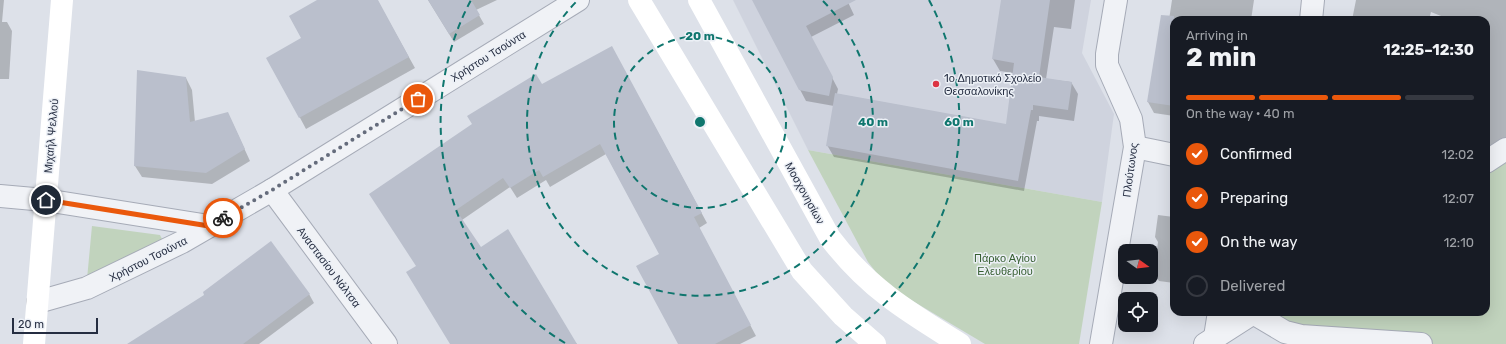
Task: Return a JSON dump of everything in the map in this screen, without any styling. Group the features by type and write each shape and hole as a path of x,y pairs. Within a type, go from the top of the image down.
{"main road":[{"name":"Μιχαήλ Ψελλού","path":"34,344 62,0"},
{"path":"639,0 802,271 837,310 854,327 875,344"},
{"name":"Μοσχονησίων","path":"699,0 830,238 850,264 883,294 960,344"}],"street":[{"name":"Χρήστου Τσούντα","path":"38,302 87,288 182,242 272,190 578,0"},
{"name":"Πλούτωνος","path":"1101,344 1135,147 1131,119 1107,65 1107,54 1116,0"},
{"path":"1312,16 1314,0"},
{"path":"1135,147 1170,154"},
{"path":"1490,159 1506,149"},
{"name":"Αναστασίου Νάλτσα","path":"272,190 386,344"},
{"path":"0,196 46,200 209,226"},
{"path":"1210,341 1218,316"},
{"path":"1210,341 1249,316"},
{"path":"1259,316 1285,332 1301,336 1421,344"}],"shaded area":[{"name":"1ο Δημοτικό Σχολείο Θεσσαλονίκης","path":"733,0 1091,0 1082,53 1114,114 1102,202 808,150"}],"green space":[{"path":"1506,149 1506,344 1421,344 1301,336 1263,316 1490,316 1490,159"},
{"name":"Πάρκο Αγίου Ελευθερίου","path":"808,150 1102,202 1079,344 985,344 901,294 879,276 868,262"},
{"path":"92,226 160,235 162,239 157,245 87,279"}],"building":[{"path":"317,0 378,0 409,57 299,118 266,58 301,38 289,16"},
{"path":"428,0 471,0 480,15 449,34"},
{"path":"752,0 856,0 806,26 833,77 829,96 799,90"},
{"path":"1001,0 1050,0 1039,77 1072,82 1068,110 1033,105 1018,181 826,146 835,93 1006,124 1014,63 992,59"},
{"path":"1161,15 1174,16 1170,16 1170,105 1147,102"},
{"path":"612,46 702,213 694,217 751,325 715,344 678,344 636,266 659,254 600,144 543,177 539,170 510,188 503,178 456,210 481,247 508,229 577,344 450,344 406,272 416,266 369,194 472,124 467,116 536,74 542,84"},
{"path":"137,70 186,77 190,122 228,112 245,149 206,173 134,166"},
{"path":"271,241 310,294 243,344 127,344 204,295 203,292"}],"way so far":[{"path":"223,218 272,190 418,99"}],"place":[{"name":"1ο Δημοτικό Σχολείο Θεσσαλονίκης","path":"936,84"}],"route":[{"path":"46,200 209,226 223,218"}]}
